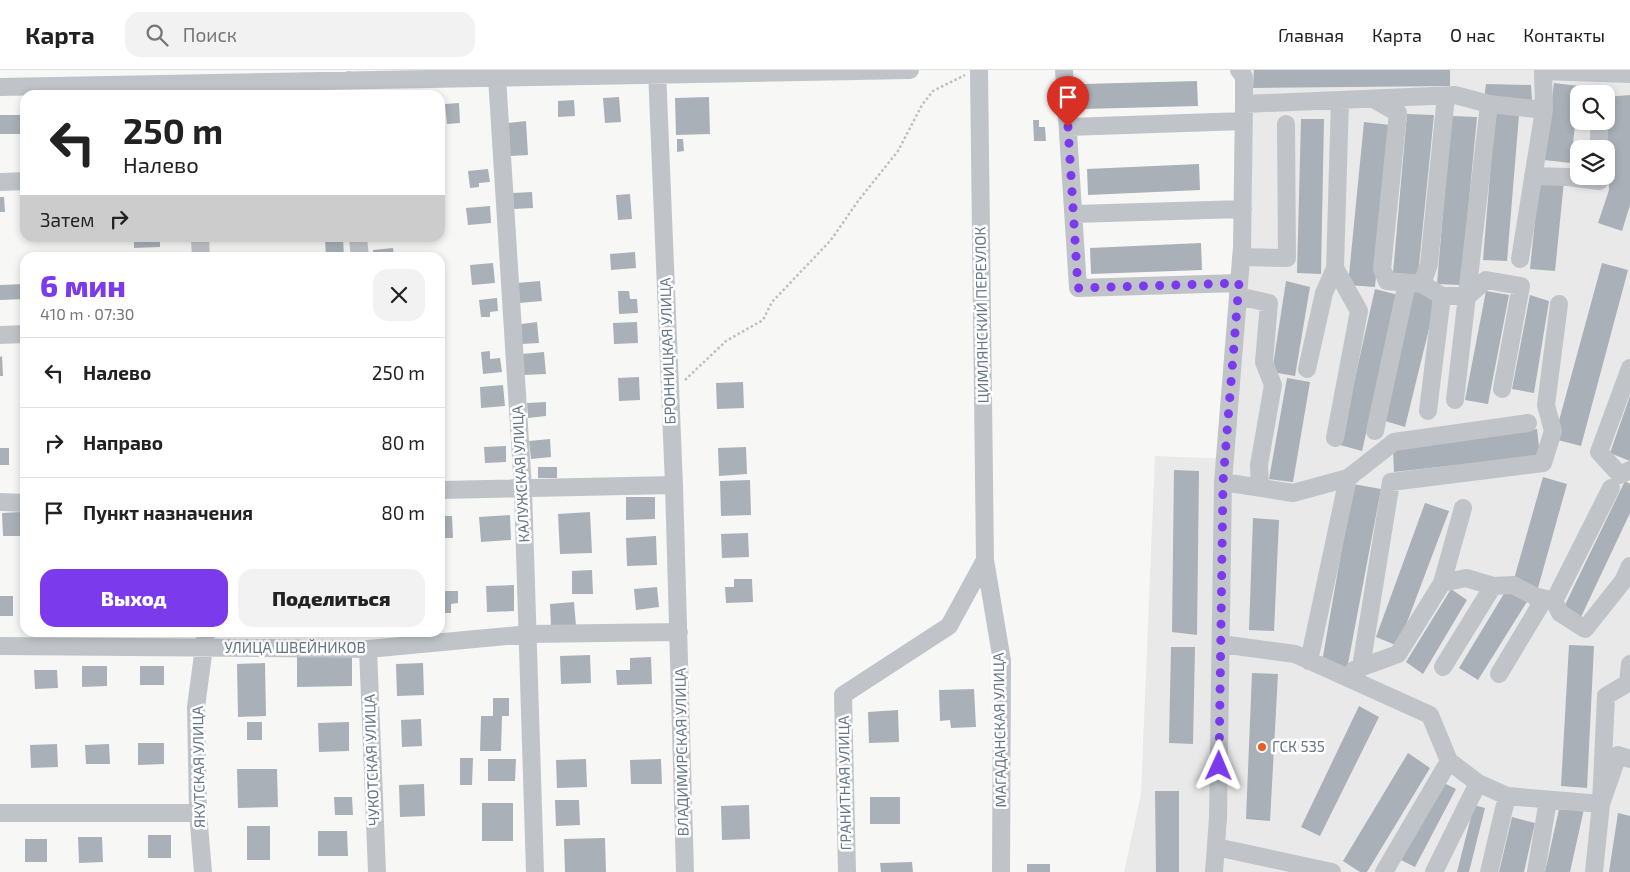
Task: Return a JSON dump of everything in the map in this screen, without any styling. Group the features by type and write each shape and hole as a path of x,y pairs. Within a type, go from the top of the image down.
{"street":[{"path":"0,88 94,90 142,77 198,89 350,87 497,77 910,70"},
{"path":"1064,70 1078,288 1239,290 1269,303 1264,362 1274,385 1259,465 1260,487"},
{"path":"1214,872 1221,644 1223,482 1239,290 1243,208 1244,78 1240,70"},
{"path":"1520,259 1544,110 1543,71 1630,74"},
{"name":"ЦИМЛЯНСКИЙ ПЕРЕУЛОК","path":"973,72 984,560"},
{"name":"БРОННИЦКАЯ УЛИЦА","path":"657,73 679,632"},
{"name":"КАЛУЖСКАЯ УЛИЦА","path":"497,77 523,489 535,872"},
{"path":"1068,127 1244,113 1340,100 1455,95 1489,104 1544,110"},
{"path":"1375,431 1415,284 1429,264 1446,96"},
{"path":"1373,98 1398,113 1382,269 1387,281 1415,284 1442,296 1468,296 1486,280 1521,286 1502,388"},
{"path":"1307,369 1324,293 1335,268 1340,100"},
{"path":"1455,400 1489,104"},
{"path":"1241,257 1287,258 1286,124"},
{"path":"1533,176 1570,177"},
{"path":"0,182 20,181"},
{"path":"1074,214 1243,208"},
{"path":"1334,438 1359,311 1335,268"},
{"path":"1428,411 1442,296"},
{"path":"1361,667 1391,482 1543,463 1553,430 1546,405 1559,304"},
{"path":"0,335 20,334"},
{"path":"1630,368 1599,452 1620,475 1630,470"},
{"path":"1223,482 1293,492 1348,478 1394,442 1528,424"},
{"path":"1309,660 1348,478"},
{"path":"445,490 674,485"},
{"path":"1498,674 1549,600 1611,488"},
{"path":"0,502 20,502"},
{"path":"1339,675 1398,654 1442,583 1463,508"},
{"name":"ГРАНИТНАЯ УЛИЦА","path":"847,872 843,695 949,626 984,560"},
{"name":"МАГАДАНСКАЯ УЛИЦА","path":"984,560 1002,660 1001,872"},
{"path":"1442,583 1466,578 1493,586 1514,585 1549,600 1560,613 1585,629 1623,581 1630,566"},
{"path":"1442,667 1493,586"},
{"name":"УЛИЦА ШВЕЙНИКОВ","path":"0,646 206,640 368,649 529,634 679,632"},
{"name":"ВЛАДИМИРСКАЯ УЛИЦА","path":"679,632 685,872"},
{"name":"ЯКУТСКАЯ УЛИЦА","path":"203,872 198,813 196,707 206,640"},
{"path":"1221,644 1295,654 1430,715 1449,761 1478,783 1507,796 1602,804"},
{"name":"ЧУКОТСКАЯ УЛИЦА","path":"368,649 377,872"},
{"path":"1594,872 1602,804 1606,696 1628,683 1630,664"},
{"path":"1602,804 1618,755 1630,759"},
{"path":"1384,872 1449,761"},
{"path":"1436,871 1478,783"},
{"path":"1489,872 1507,796"},
{"path":"1536,872 1548,800"},
{"path":"0,813 198,813"},
{"path":"1216,847 1332,872"}],"path":[{"path":"683,385 687,377 726,341 763,320 772,302 831,240 858,201 898,151 922,104 933,91 973,72"}],"shaded area":[{"path":"1248,70 1630,70 1630,872 1124,872 1141,794 1155,456 1232,459"}],"building":[{"path":"1254,70 1450,70 1450,86 1253,88"},
{"path":"1197,81 1198,106 1083,109 1083,84"},
{"path":"1554,83 1571,85 1570,130 1574,130 1573,140 1570,140 1570,163 1544,160"},
{"path":"1486,84 1531,85 1532,100 1484,100"},
{"path":"1630,95 1630,205 1622,231 1598,223 1609,190 1609,185 1615,185 1615,140 1607,140 1607,130 1615,130 1615,96"},
{"path":"619,97 621,122 605,123 603,98"},
{"path":"709,97 710,134 676,135 675,98"},
{"path":"574,100 575,116 558,117 558,101"},
{"path":"459,103 460,123 447,124 445,104"},
{"path":"1495,113 1519,115 1507,261 1483,260"},
{"path":"1407,114 1434,115 1418,275 1393,273"},
{"path":"0,115 20,115 20,134 0,134"},
{"path":"1451,116 1477,117 1461,285 1437,284"},
{"path":"1301,119 1324,119 1321,274 1297,273"},
{"path":"1033,120 1039,120 1039,127 1045,127 1046,141 1034,141"},
{"path":"526,121 528,155 510,156 508,123"},
{"path":"1364,122 1390,125 1375,287 1348,285"},
{"path":"677,139 683,139 684,151 677,152"},
{"path":"1199,164 1200,190 1088,195 1087,169"},
{"path":"488,169 490,182 479,183 479,187 470,188 468,171"},
{"path":"1564,181 1555,271 1530,269 1539,182"},
{"path":"532,192 533,208 513,209 512,193"},
{"path":"630,194 632,219 618,220 616,195"},
{"path":"0,197 4,197 5,212 0,212"},
{"path":"490,206 491,223 468,225 466,208"},
{"path":"134,242 160,242 160,247 134,248"},
{"path":"325,242 343,242 344,252 326,252"},
{"path":"1201,243 1202,270 1091,274 1090,248"},
{"path":"393,248 393,252 373,252 373,250"},
{"path":"635,252 636,268 611,270 610,254"},
{"path":"493,263 495,283 472,285 470,265"},
{"path":"1602,263 1628,270 1581,446 1554,439"},
{"path":"540,281 542,301 519,303 517,283"},
{"path":"1286,281 1310,287 1295,376 1272,372"},
{"path":"20,284 20,299 0,300 0,285"},
{"path":"1375,289 1398,295 1362,451 1340,445"},
{"path":"1413,289 1437,296 1405,427 1382,420"},
{"path":"618,291 629,291 630,299 637,299 638,313 619,314"},
{"path":"1486,291 1509,295 1488,404 1465,400"},
{"path":"1530,295 1549,301 1534,393 1512,389"},
{"path":"497,298 498,311 490,312 490,317 481,317 479,300"},
{"path":"537,322 539,343 522,344 521,324"},
{"path":"637,322 638,343 614,344 613,323"},
{"path":"490,351 490,359 500,358 502,372 483,374 481,352"},
{"path":"544,352 546,374 523,375 522,354"},
{"path":"2,356 3,376 0,376 0,357"},
{"path":"639,377 640,400 619,401 618,378"},
{"path":"1287,378 1310,382 1293,482 1269,479"},
{"path":"743,382 744,408 717,409 716,383"},
{"path":"503,385 505,406 481,408 480,387"},
{"path":"1630,396 1630,461 1610,453"},
{"path":"546,402 546,416 528,418 527,403"},
{"path":"1537,429 1540,456 1394,472 1393,449"},
{"path":"550,439 551,457 531,459 529,441"},
{"path":"506,446 506,462 485,463 484,447"},
{"path":"746,447 747,474 719,476 718,448"},
{"path":"0,448 9,448 9,465 0,465"},
{"path":"538,467 557,467 557,478 538,478"},
{"path":"1174,470 1199,471 1197,635 1172,632"},
{"path":"1543,477 1567,484 1538,588 1514,579"},
{"path":"750,480 751,515 721,516 720,481"},
{"path":"1625,481 1630,484 1630,513 1581,617 1563,609"},
{"path":"1353,484 1381,489 1347,669 1322,662"},
{"path":"626,497 655,497 655,519 626,520"},
{"path":"1425,503 1449,511 1398,646 1376,637"},
{"path":"20,512 20,536 3,536 2,513"},
{"path":"590,512 592,553 560,554 558,514"},
{"path":"510,515 511,540 481,542 479,517"},
{"path":"445,516 452,516 453,538 445,538"},
{"path":"1253,518 1279,520 1274,631 1249,630"},
{"path":"748,533 749,557 722,558 721,534"},
{"path":"656,536 657,565 627,566 626,538"},
{"path":"592,570 593,594 572,594 572,571"},
{"path":"734,579 752,579 753,602 726,603 725,587 734,587"},
{"path":"514,585 514,611 487,612 486,586"},
{"path":"657,587 659,607 636,610 634,589"},
{"path":"1508,587 1528,600 1478,680 1459,668"},
{"path":"1451,589 1467,600 1423,674 1406,662"},
{"path":"445,591 458,591 458,603 451,604 451,613 445,613"},
{"path":"0,596 13,596 13,616 0,616"},
{"path":"574,602 576,626 551,627 550,604"},
{"path":"1569,645 1594,646 1587,788 1561,786"},
{"path":"1171,647 1195,647 1193,744 1169,743"},
{"path":"352,653 352,686 297,687 297,654"},
{"path":"590,655 591,683 561,684 560,656"},
{"path":"651,657 652,684 617,685 616,670 630,670 630,658"},
{"path":"265,663 266,716 238,717 237,664"},
{"path":"423,663 424,695 397,696 396,664"},
{"path":"82,666 107,666 107,686 82,687"},
{"path":"140,666 164,666 164,685 140,685"},
{"path":"34,670 57,670 58,688 35,689"},
{"name":"ГСК 535","path":"1252,673 1278,674 1270,821 1246,819"},
{"path":"974,689 976,727 951,728 950,720 940,721 939,690"},
{"path":"493,698 509,698 509,716 502,716 501,751 480,751 481,716 493,716"},
{"path":"1359,706 1379,717 1320,836 1301,827"},
{"path":"898,710 899,742 869,743 868,712"},
{"path":"421,719 422,746 402,747 401,720"},
{"path":"247,722 262,722 262,740 247,740"},
{"path":"349,722 349,751 319,752 318,723"},
{"path":"138,743 164,743 164,764 138,765"},
{"path":"57,744 58,767 31,768 30,745"},
{"path":"109,744 110,764 86,764 85,745"},
{"path":"1408,753 1430,768 1367,872 1360,872 1343,861"},
{"path":"460,758 473,758 472,785 460,785"},
{"path":"488,759 516,759 515,781 488,781"},
{"path":"586,759 587,787 557,788 556,760"},
{"path":"661,759 662,784 631,784 630,760"},
{"path":"237,769 277,769 278,807 238,808"},
{"path":"1442,782 1456,789 1415,867 1401,860"},
{"path":"424,784 425,816 400,817 399,785"},
{"path":"1155,791 1179,791 1179,872 1156,872"},
{"path":"334,797 352,797 353,815 335,815"},
{"path":"870,797 900,797 900,824 870,824"},
{"path":"555,800 579,800 580,825 556,826"},
{"path":"482,803 513,803 513,841 482,841"},
{"path":"749,805 750,839 722,840 721,806"},
{"path":"1474,805 1485,808 1469,872 1457,872"},
{"path":"1560,805 1584,809 1570,872 1545,872"},
{"path":"1618,813 1630,816 1630,872 1609,872"},
{"path":"1512,817 1535,823 1524,872 1499,872"},
{"path":"247,826 270,826 270,860 247,860"},
{"path":"318,831 347,831 348,856 318,856"},
{"path":"148,835 171,835 171,858 148,858"},
{"path":"78,837 102,837 103,862 79,863"},
{"path":"605,838 606,872 565,872 564,839"},
{"path":"25,839 47,839 47,862 25,862"},
{"path":"912,862 913,872 881,872 880,863"},
{"path":"1027,864 1050,864 1050,872 1027,872"}],"place":[{"name":"ГСК 535","path":"1262,747"}],"route":[{"path":"1068,127 1078,288 1239,283 1223,482 1219,766"}]}
